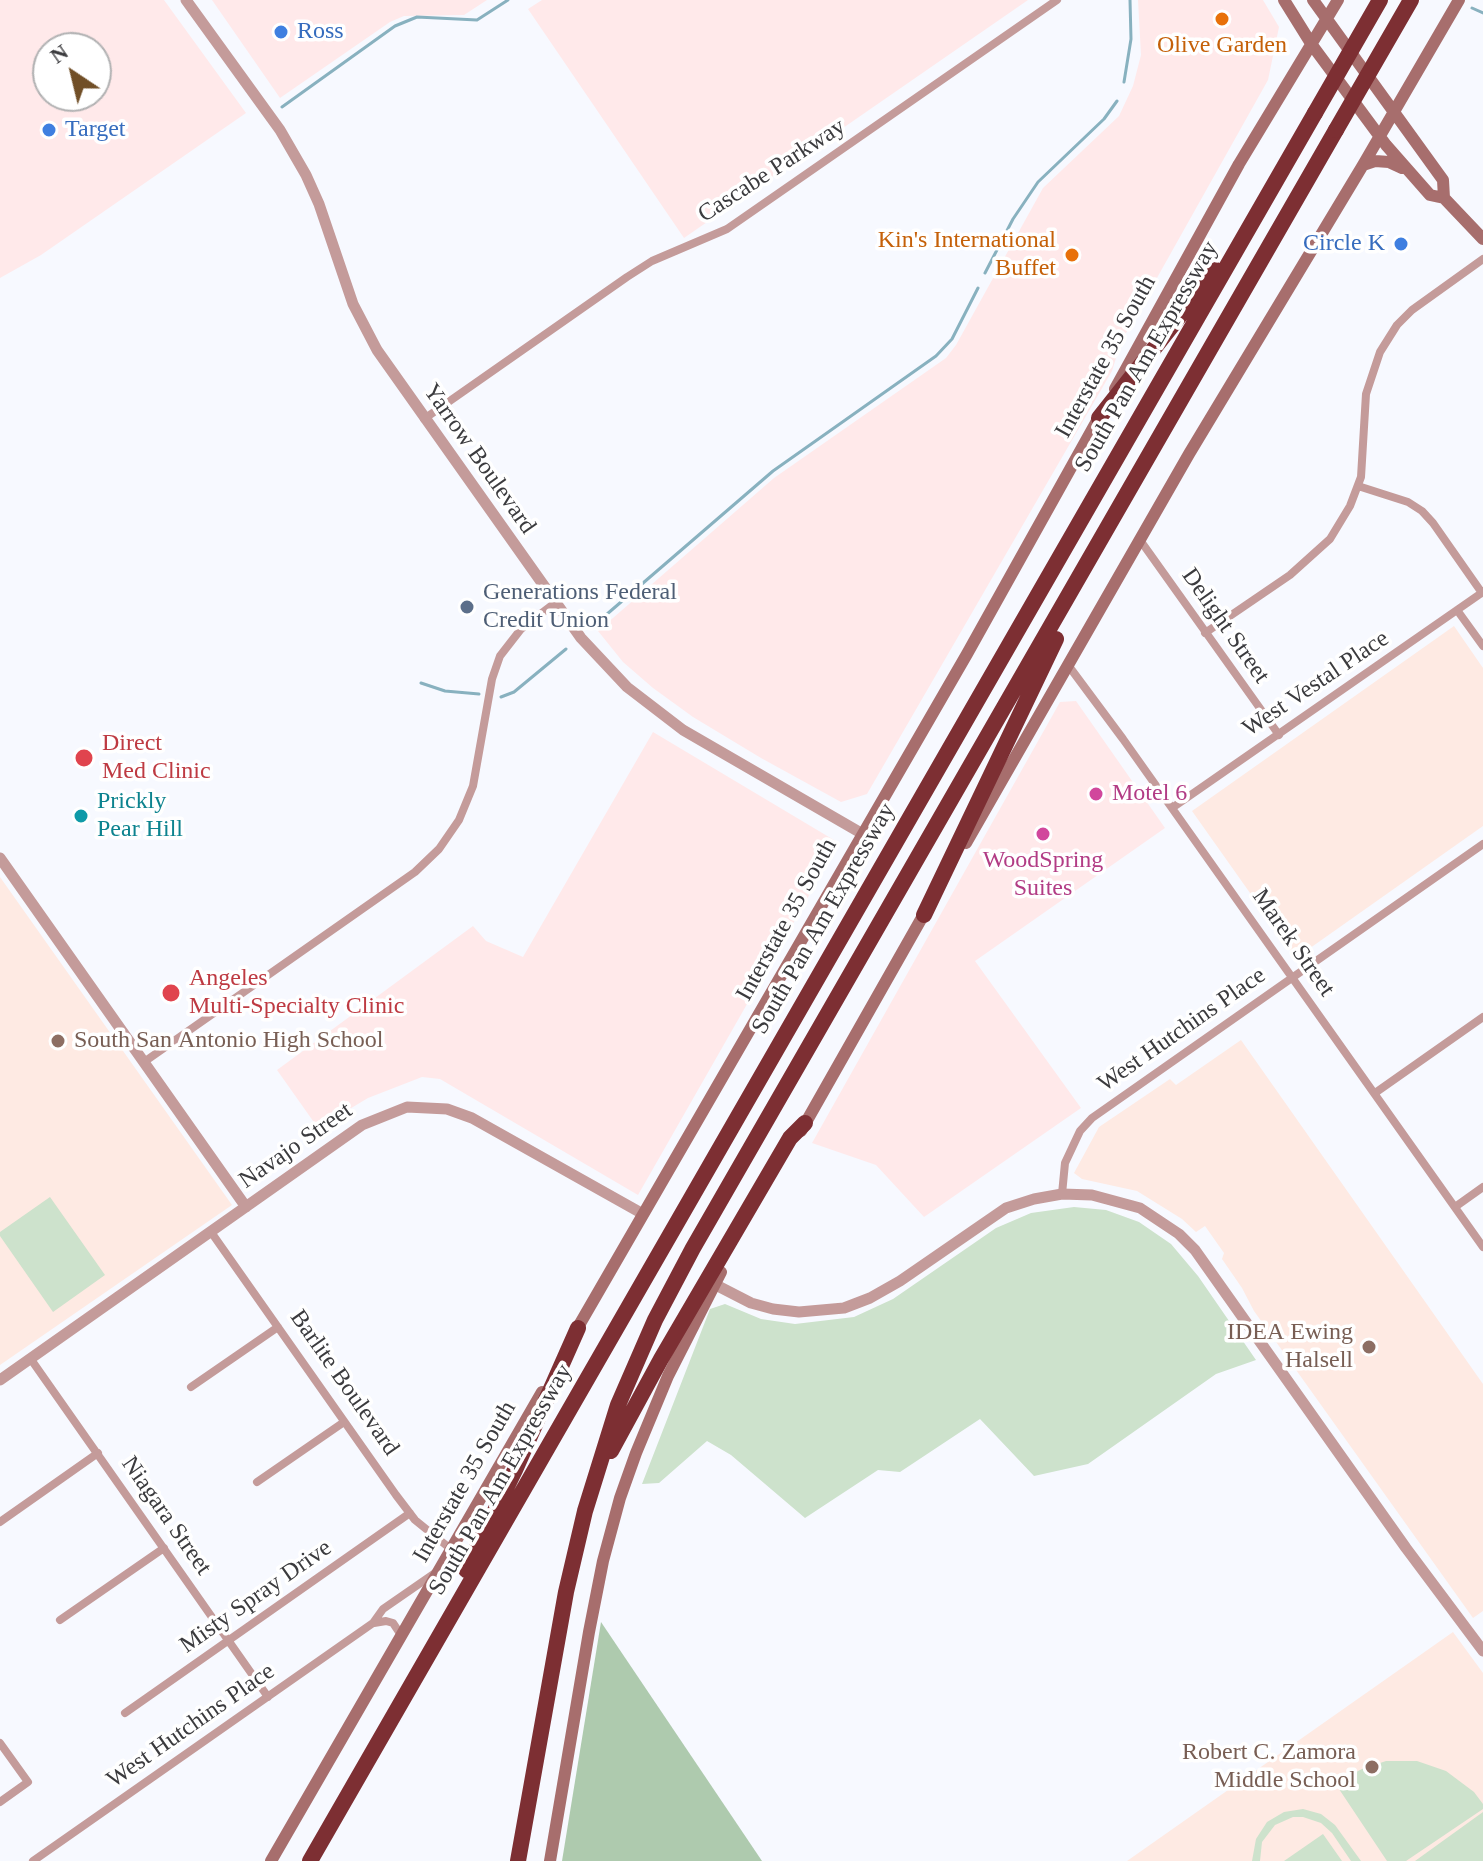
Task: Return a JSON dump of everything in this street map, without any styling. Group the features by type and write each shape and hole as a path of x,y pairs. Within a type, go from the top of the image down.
{"highway":[{"name":"South Pan Am Expressway","path":"310,1861 1380,0"},
{"name":"South Pan Am Expressway","path":"518,1861 566,1592 581,1527 618,1405 664,1301 1411,0"},
{"path":"1099,418 1245,235"},
{"path":"924,915 1049,652 1108,547 1145,463"},
{"path":"581,1527 616,1441 661,1359 790,1138 805,1123"},
{"path":"428,1655 451,1597 515,1470 578,1328"}],"main road":[{"path":"1284,0 1312,45 1380,137 1430,195 1444,198 1483,239"},
{"path":"1313,0 1443,180 1444,198"},
{"name":"Interstate 35 South","path":"271,1861 861,833 967,654 1239,164 1338,0"},
{"path":"550,1861 603,1561 620,1498 668,1376 714,1284 1189,454 1459,0"},
{"path":"1363,165 1375,161 1389,162 1408,170"}],"street":[{"name":"Yarrow Boulevard","path":"186,0 294,153 319,204 359,317 400,385 555,603 600,660 627,687 683,730 861,833"},
{"name":"Cascabe Parkway","path":"424,419 652,261 727,229 1057,0"},
{"path":"1205,633 1312,558 1340,524 1358,486 1363,464 1366,394 1380,352 1397,325 1412,310 1483,259"},
{"path":"1358,486 1408,502 1422,511 1482,593"},
{"name":"Delight Street","path":"1140,540 1279,735"},
{"name":"West Vestal Place","path":"1172,808 1482,593"},
{"path":"144,1062 415,872 439,849 459,820 473,786 492,679 500,656 521,629 555,603"},
{"path":"1457,610 1483,646"},
{"name":"Marek Street","path":"1068,665 1483,1247"},
{"name":"West Hutchins Place","path":"1062,1194 1062,1177 1068,1154 1080,1131 1092,1118 1483,844"},
{"path":"0,858 246,1207"},
{"path":"1375,1093 1483,1017"},
{"name":"Navajo Street","path":"0,1380 362,1125 413,1106 447,1109 472,1118 643,1214"},
{"path":"1455,1207 1483,1187"},
{"path":"714,1284 751,1303 773,1309 799,1312 844,1308 900,1281 1006,1208 1062,1194 1092,1195 1140,1208 1179,1234 1195,1250 1406,1548 1483,1651"},
{"name":"Barlite Boulevard","path":"211,1232 410,1513 423,1528 452,1550"},
{"path":"191,1387 278,1327"},
{"name":"Niagara Street","path":"30,1358 268,1697"},
{"path":"257,1482 344,1422"},
{"path":"0,1522 98,1453"},
{"name":"Misty Spray Drive","path":"125,1713 410,1513"},
{"path":"60,1620 164,1548"},
{"name":"West Hutchins Place","path":"33,1861 373,1623 383,1609 439,1571"},
{"path":"373,1623 393,1623 401,1635"},
{"path":"0,1743 28,1782 0,1802"}],"shaded area":[{"path":"0,0 164,0 246,113 41,255 0,278"},
{"path":"212,0 487,0 464,15 404,16 390,22 280,98"},
{"path":"542,0 1028,0 684,238 528,9"},
{"path":"1138,0 1263,0 1279,27 1268,80 1121,342 1112,371 867,794 841,802 693,717 623,662 598,631 774,478 946,358 1043,188 1119,116 1133,86 1141,55"},
{"path":"1454,626 1483,668 1483,826 1296,958 1192,811"},
{"path":"1076,701 1165,828 975,961 1081,1108 924,1217 876,1165 812,1143 1060,702"},
{"path":"653,732 839,843 638,1195 440,1079 422,1077 368,1098 318,1128 277,1070 473,926 486,941 523,957"},
{"name":"South San Antonio High School","path":"0,877 232,1205 0,1365"},
{"name":"IDEA Ewing Halsell","path":"1241,1040 1483,1384 1483,1611 1473,1618 1254,1311 1222,1259 1224,1253 1205,1226 1196,1232 1182,1219 1137,1191 1082,1179 1074,1173 1099,1127 1170,1079 1176,1085"},
{"name":"Robert C. Zamora Middle School","path":"1453,1632 1483,1673 1483,1861 1127,1861"}],"green space":[{"path":"50,1197 105,1275 53,1312 0,1236 0,1232"},
{"path":"1074,1207 1106,1210 1139,1222 1171,1244 1198,1276 1256,1360 1216,1374 1088,1464 1034,1476 980,1419 900,1472 878,1470 805,1518 731,1455 707,1441 659,1483 642,1484 710,1309 725,1304 761,1319 795,1324 854,1317 893,1299 996,1228 1031,1213"},
{"path":"601,1622 762,1861 562,1861"},
{"path":"1386,1761 1417,1761 1446,1771 1474,1792 1483,1809 1406,1861 1387,1861 1335,1783"},
{"path":"1303,1809 1321,1814 1335,1825 1361,1861 1351,1861 1332,1833 1321,1823 1293,1817 1275,1825 1262,1842 1260,1861 1252,1861 1256,1839 1267,1822 1284,1812"},
{"path":"1483,1812 1483,1861 1415,1861"},
{"path":"1323,1834 1342,1861 1284,1861"}],"waterway":[{"path":"282,107 395,26 417,17 477,20 508,0"},
{"path":"1124,82 1131,39 1130,0"},
{"path":"1472,8 1483,13"},
{"path":"985,273 1013,219 1038,182 1104,119 1117,101"},
{"path":"592,627 773,471 936,356 952,339 978,288"},
{"path":"501,697 514,692 566,649"},
{"path":"421,683 445,691 479,694"}],"place":[{"name":"Olive Garden","path":"1222,19"},
{"name":"Ross","path":"281,32"},
{"name":"Target","path":"49,130"},
{"name":"Circle K","path":"1401,244"},
{"name":"Kin's International Buffet","path":"1072,255"},
{"name":"Generations Federal Credit Union","path":"467,607"},
{"name":"Direct Med Clinic","path":"84,758"},
{"name":"Motel 6","path":"1096,794"},
{"name":"Prickly Pear Hill","path":"81,816"},
{"name":"WoodSpring Suites","path":"1043,834"},
{"name":"Angeles Multi-Specialty Clinic","path":"171,993"},
{"name":"South San Antonio High School","path":"58,1041"},
{"name":"IDEA Ewing Halsell","path":"1369,1347"},
{"name":"Robert C. Zamora Middle School","path":"1372,1767"}]}
